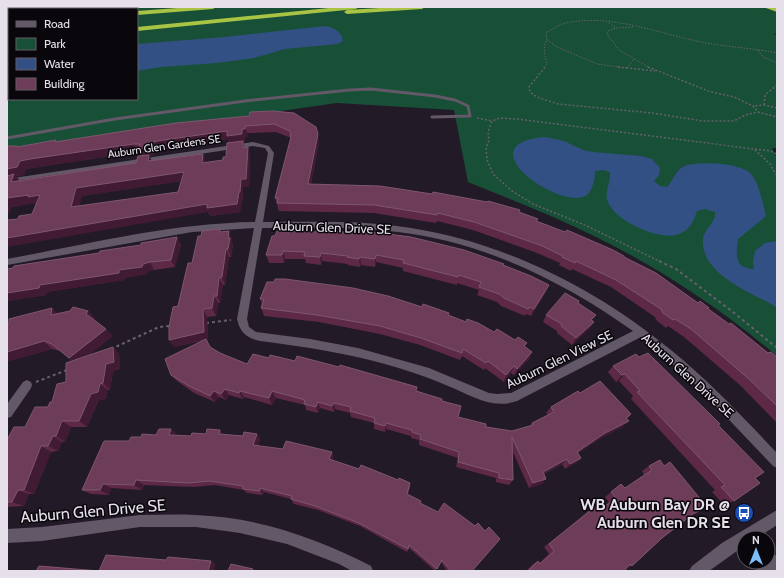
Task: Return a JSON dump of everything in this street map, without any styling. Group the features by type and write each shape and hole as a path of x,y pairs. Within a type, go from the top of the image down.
{"highway":[{"path":"138,13 213,7"},
{"path":"138,29 356,7"},
{"path":"218,21 253,20 422,7"},
{"path":"768,7 777,8"}],"street":[{"name":"Auburn Glen Gardens SE","path":"7,181 253,144 263,145 267,147 271,153 258,225"},
{"name":"Auburn Glen Drive SE","path":"7,262 193,229 258,225 370,226 412,231 453,240 500,255 553,278 596,301 642,332 710,392 777,462"},
{"path":"242,319 258,225"},
{"name":"Auburn Glen View SE","path":"242,319 243,327 246,332 253,336 309,342 354,351 402,364 452,382 484,396 500,400 513,397 642,332"},
{"path":"7,413 27,385"},
{"path":"697,571 727,548 777,517"},
{"name":"Auburn Glen Drive SE","path":"7,536 42,534 140,521 196,521 240,526 288,537 343,559 366,571"},
{"path":"763,571 777,562"}],"lane":[{"path":"7,138 130,116 245,101 349,90 371,89 435,96 456,100 468,106 470,116 432,117"}],"path":[{"path":"777,53 701,42 637,26 584,22 559,25 546,33 547,40 544,47 547,64 529,87 530,92 558,104 652,113 703,121 734,120 745,115 758,112 777,117"},
{"path":"609,23 616,28"},
{"path":"637,26 616,28 608,31 608,34 619,50 657,71 711,92 734,97 753,106 758,112"},
{"path":"547,40 557,47 597,64 657,71"},
{"path":"758,50 759,54 763,57 777,63"},
{"path":"628,68 634,59"},
{"path":"764,105 765,95 777,85"},
{"path":"753,106 764,105 777,108"},
{"path":"470,116 492,121 500,118 517,119 770,151 777,154"},
{"path":"492,121 488,132 489,140 486,148 487,160 493,174 512,191 532,204 587,226 676,268 777,348"},
{"path":"754,149 770,164 777,176"},
{"path":"205,322 242,319"},
{"path":"108,351 159,327 174,325"},
{"path":"27,385 72,368"}],"green space":[{"path":"7,7 777,7 777,33 774,34 777,35 777,148 772,148 777,158 777,356 711,305 665,275 617,247 530,207 468,182 454,110 337,103 7,150"}],"water":[{"path":"325,26 337,30 343,41 338,44 285,49 254,58 217,63 161,67 138,71 138,44 224,37"},
{"path":"545,137 564,141 583,150 641,156 652,159 660,168 659,175 654,181 660,186 667,187 679,170 691,164 709,163 728,165 750,173 758,187 766,216 738,239 738,260 743,266 754,269 753,261 755,251 765,243 777,241 777,308 728,280 709,262 704,251 703,239 714,219 715,212 705,209 697,211 688,228 683,232 671,236 661,235 649,232 627,221 617,214 611,207 607,199 610,172 603,170 595,171 595,177 590,192 577,198 561,195 543,187 527,176 516,164 513,152 522,142"}],"building":[{"path":"273,111 294,113 316,127 318,134 308,184 380,186 432,194 433,192 488,201 520,210 519,212 538,219 536,221 565,232 567,230 613,250 656,273 698,303 700,301 729,324 731,323 768,353 771,352 777,357 777,406 750,380 691,329 675,319 673,320 663,313 661,309 616,280 576,261 575,263 540,245 474,222 438,213 437,215 374,205 277,203 278,198 275,198 291,137 290,131 274,124 245,126 245,129 242,129 242,134 227,136 227,131 157,141 151,143 150,148 139,149 140,144 134,144 30,159 20,161 17,167 7,169 7,146 17,147 56,140 55,142 176,123 249,116 250,112"},
{"path":"243,141 243,148 248,147 246,179 241,179 237,204 207,208 207,204 7,238 7,220 18,219 19,216 32,214 40,195 7,198 7,176 14,174 11,182 136,163 138,156 149,155 148,161 203,154 202,163 223,160 223,157 226,157 227,143","holes":["184,172 178,192 71,207 76,188"]},
{"path":"220,229 220,232 229,231 228,238 230,238 228,249 226,249 222,277 219,278 217,296 214,296 212,308 203,309 204,332 169,340 169,327 173,307 178,306 188,263 192,263 198,236 201,236 202,231"},
{"path":"316,230 356,233 357,230 411,237 464,250 504,264 503,265 549,285 534,309 529,307 528,309 504,298 499,294 479,287 481,282 459,275 458,277 403,263 404,260 376,255 375,259 360,257 359,259 347,257 348,256 321,253 320,257 304,256 305,252 283,251 282,255 266,255 272,236 275,236 277,231 316,232"},
{"path":"177,237 171,260 150,262 143,264 142,267 119,270 119,273 40,285 39,288 7,293 7,269 13,268 14,266 99,253 100,251 141,245 141,243"},
{"path":"275,279 353,288 388,296 422,307 423,304 449,313 448,315 466,322 467,319 478,323 494,332 497,329 515,340 518,337 527,343 524,346 532,352 517,369 514,366 506,375 488,361 486,363 463,349 462,353 421,338 380,326 317,315 261,308 264,299 260,299 267,282 274,282"},
{"path":"565,293 579,301 578,303 596,315 591,320 594,322 576,338 561,326 562,324 546,315"},
{"path":"73,307 88,311 86,314 106,329 69,358 52,344 44,341 7,352 7,324 9,323 9,319 52,308 51,315 70,311"},
{"path":"206,339 210,347 220,353 247,364 253,354 269,358 270,355 295,361 297,356 339,367 340,365 417,387 416,391 442,399 442,401 461,406 458,417 486,424 486,427 512,431 533,425 532,423 554,412 551,407 578,391 580,393 600,381 631,414 626,418 629,421 605,433 577,452 581,458 570,464 567,459 543,472 546,479 533,483 512,437 513,480 499,478 499,473 458,462 459,452 420,439 421,435 412,432 412,430 386,423 385,426 374,423 375,418 350,411 351,407 334,403 332,406 318,402 316,407 304,404 305,400 272,391 269,398 225,389 221,394 214,391 210,396 171,375 165,359"},
{"path":"113,347 114,362 106,364 103,383 100,384 98,392 91,394 79,421 62,421 56,436 53,436 48,446 41,446 24,490 18,490 12,502 7,502 7,440 14,427 25,427 35,407 48,407 50,402 52,402 57,384 66,382 66,363"},
{"path":"648,353 720,424 718,425 764,472 755,478 760,483 734,501 721,487 725,485 637,392 640,391 625,374 622,375 613,366 636,354 639,357"},
{"path":"159,429 171,429 169,435 191,436 192,433 206,434 207,429 220,430 219,434 243,436 244,432 257,434 253,445 283,449 286,441 332,452 329,459 359,469 361,465 398,480 399,478 410,483 407,494 421,501 420,503 438,512 444,503 475,526 478,523 485,531 489,527 500,539 472,571 451,571 442,560 437,569 409,545 408,549 359,523 315,506 291,499 292,496 260,488 260,491 243,489 243,486 210,481 188,483 136,480 134,485 103,484 100,490 82,490 104,441 129,441 131,437 141,437 142,434 156,435"},
{"path":"660,460 664,466 670,462 707,507 693,514 662,538 632,566 630,564 624,571 528,571 538,561 540,564 554,551 549,544 596,506 599,511 616,498 611,492 621,484 625,488 652,470 649,466"},
{"path":"106,555 166,560 168,557 211,561 208,571 99,571"},
{"path":"231,564 253,569 252,571 228,571"},
{"path":"39,566 99,571 36,571"}],"place":[{"name":"WB Auburn Bay DR @ Auburn Glen DR SE","path":"744,513"}]}
